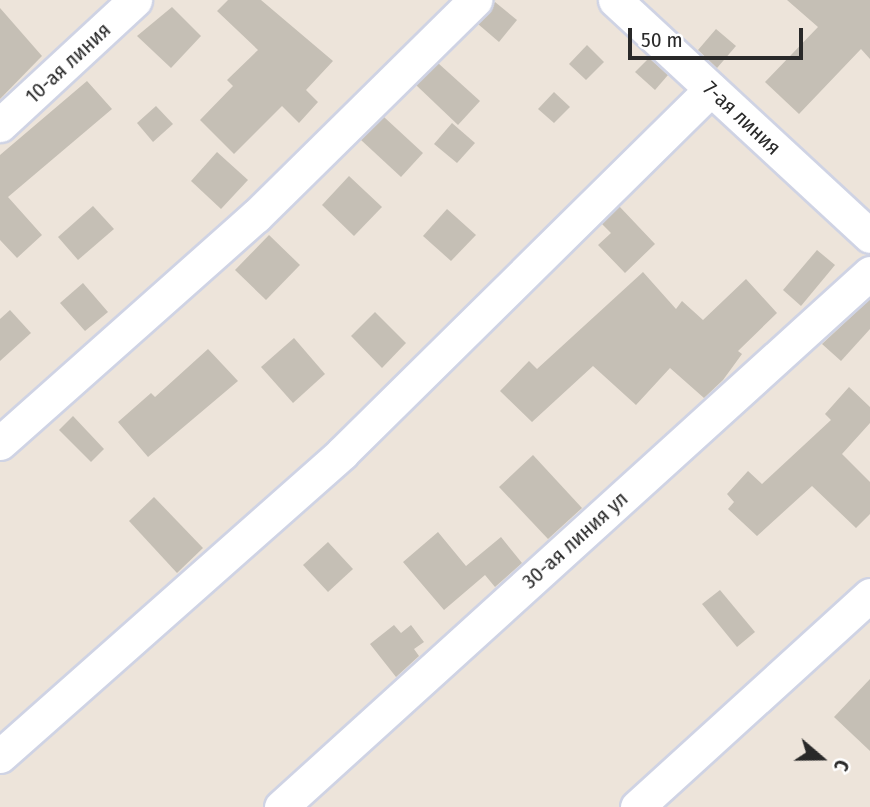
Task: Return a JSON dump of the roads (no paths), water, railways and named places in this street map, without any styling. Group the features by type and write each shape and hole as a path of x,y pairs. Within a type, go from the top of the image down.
{"street":[{"name":"10-ая линия","path":"0,125 135,0"},
{"path":"0,443 257,216 475,0"},
{"name":"7-ая линия","path":"615,0 870,236"},
{"path":"0,756 342,453 711,89"},
{"name":"30-ая линия ул","path":"281,807 870,273"},
{"path":"637,807 870,595"}]}
